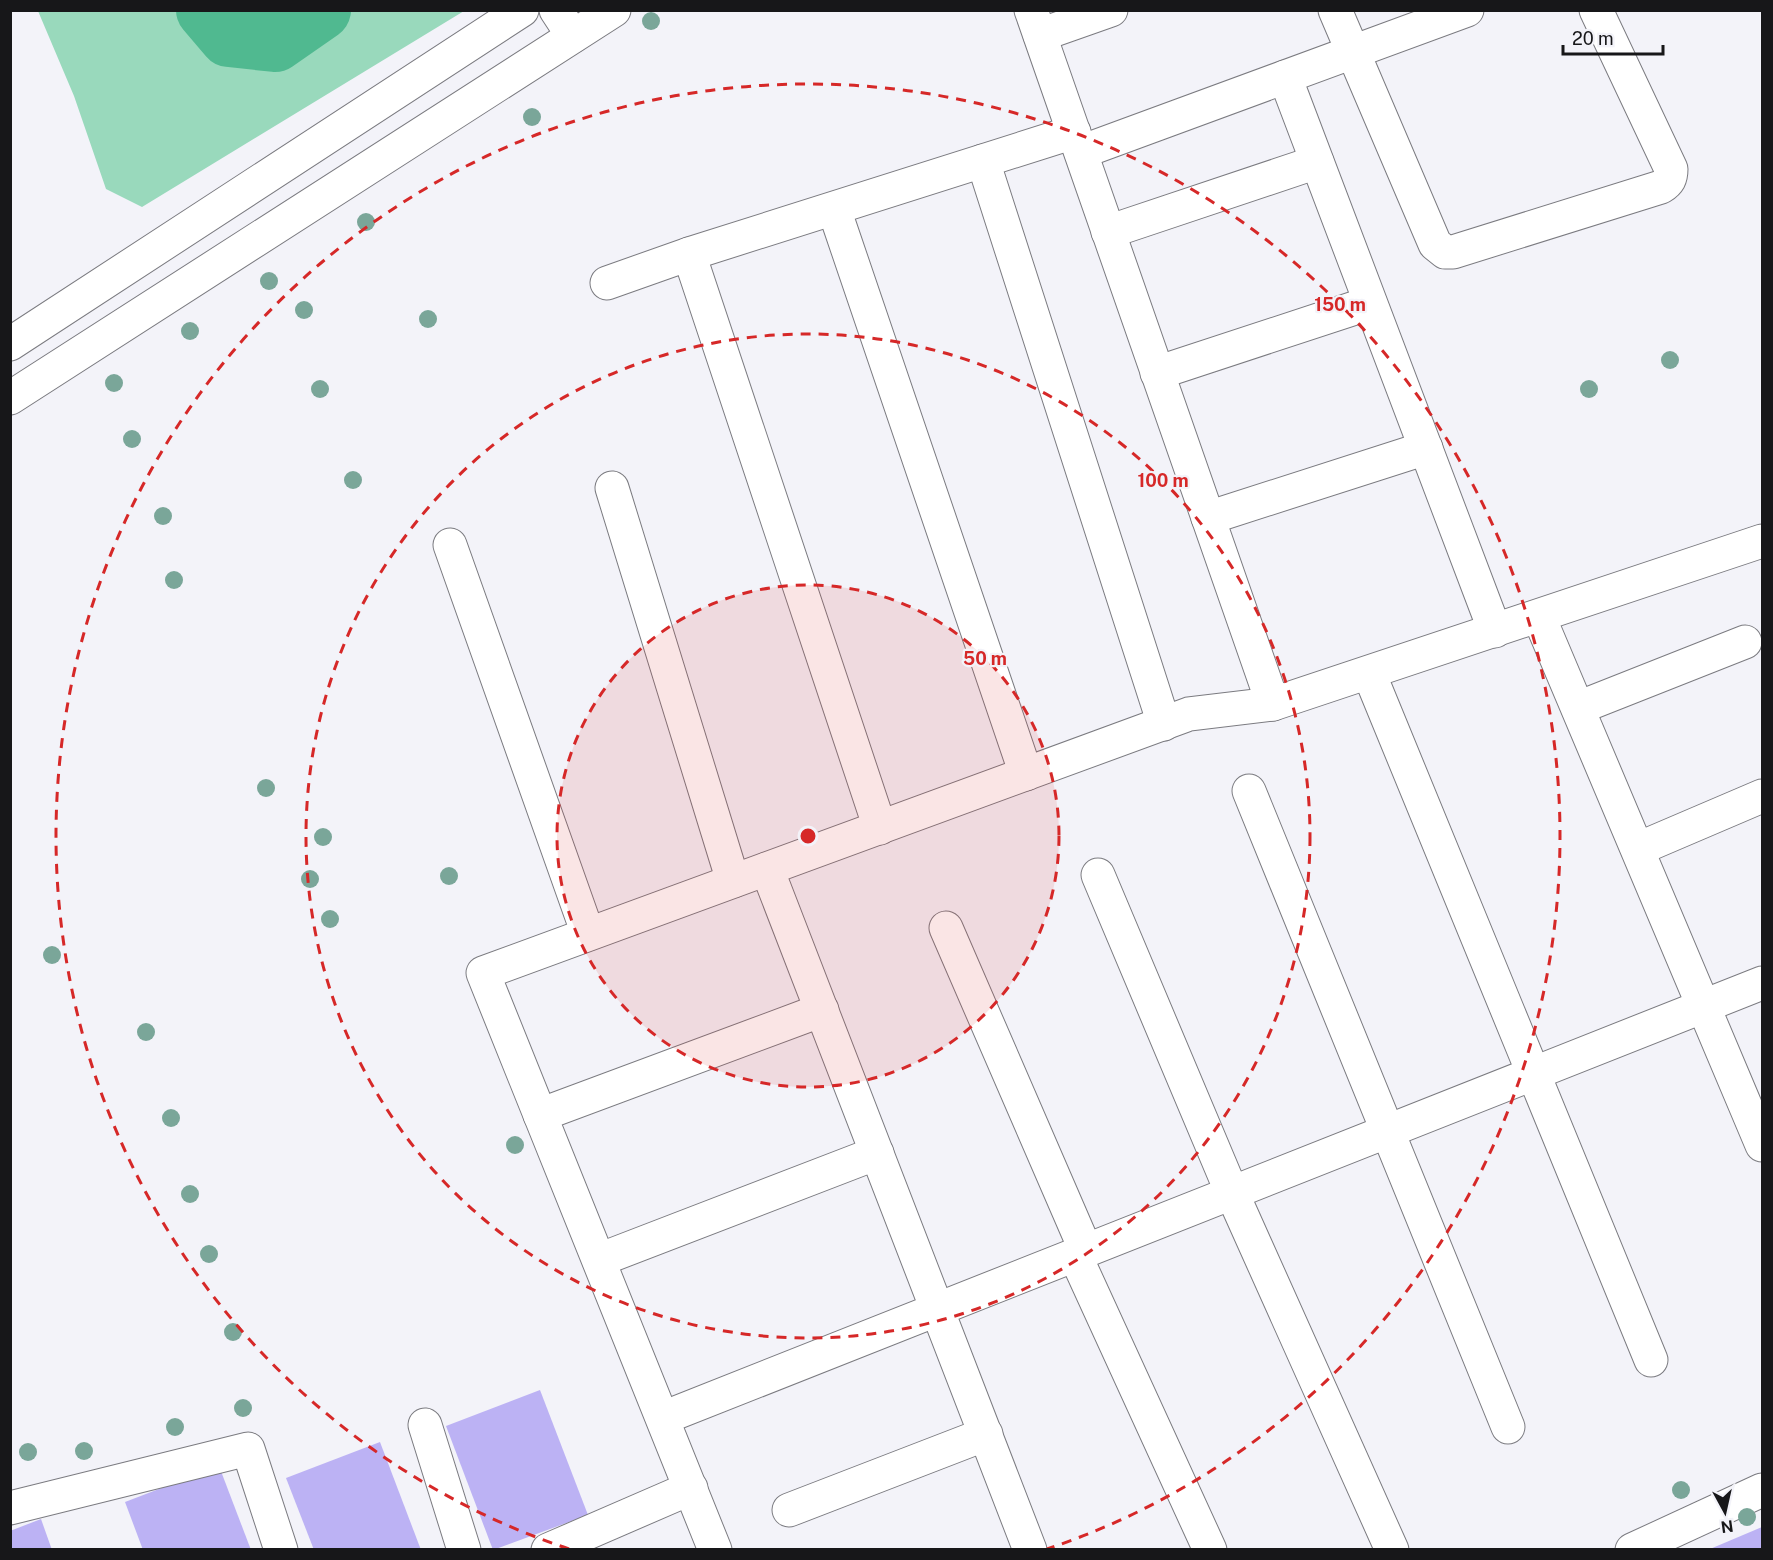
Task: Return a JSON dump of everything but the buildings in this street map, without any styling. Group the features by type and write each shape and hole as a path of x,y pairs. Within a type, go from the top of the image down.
{"street":[{"path":"10,344 522,10"},
{"path":"1111,10 1036,23 1273,704"},
{"path":"1335,10 1435,244 1445,252 1453,252 1661,187 1671,177 1671,169 1596,10"},
{"path":"607,283 689,254 983,161 1077,142 1285,77 1467,10"},
{"path":"10,398 565,23 612,11"},
{"path":"1285,77 1496,631"},
{"path":"983,161 1164,724"},
{"path":"1108,232 1317,162"},
{"path":"834,209 1026,774"},
{"path":"689,254 880,828"},
{"path":"1157,373 1370,303"},
{"path":"1208,518 1426,448"},
{"path":"612,488 733,881"},
{"path":"715,1550 483,973 1189,714 1273,704 1762,541"},
{"path":"450,545 588,934"},
{"path":"1539,616 1704,1006 1760,1132"},
{"path":"1578,708 1745,642"},
{"path":"1369,673 1651,1360"},
{"path":"1249,791 1508,1427"},
{"path":"1638,849 1762,796"},
{"path":"767,869 1030,1550"},
{"path":"1098,875 1232,1193 1392,1550"},
{"path":"946,928 1080,1253 1210,1550"},
{"path":"663,1418 1762,983"},
{"path":"540,1115 822,1010"},
{"path":"598,1260 877,1153"},
{"path":"425,1425 464,1550"},
{"path":"789,1510 986,1434"},
{"path":"10,1508 248,1449 281,1550"},
{"path":"548,1550 691,1488"},
{"path":"1632,1550 1762,1490"}],"green space":[{"path":"38,11 464,11 142,207 106,189 74,96"}],"waterway":[{"path":"206,10 229,37 275,42 321,10"}]}
